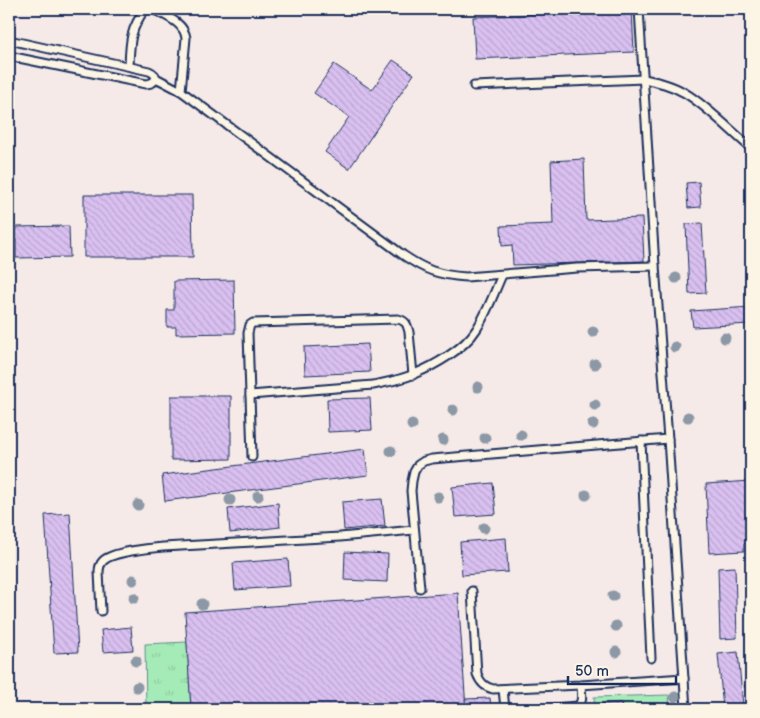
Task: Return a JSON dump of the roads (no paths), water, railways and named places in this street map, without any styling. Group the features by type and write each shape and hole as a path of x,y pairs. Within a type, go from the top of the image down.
{"lane":[{"path":"129,66 130,36 138,18 145,9"},
{"path":"152,9 176,22 185,32 181,91"},
{"path":"639,9 686,709"},
{"path":"9,40 153,72 156,78 181,91 402,255 419,266 434,272 466,277 577,268 655,266"},
{"path":"9,56 146,84 150,84 156,78"},
{"path":"474,86 644,79 665,84 684,93 702,105 751,148"},
{"path":"250,395 373,385 414,375 466,342 476,331 502,275"},
{"path":"252,457 248,333 250,325 254,323 398,318 404,320 409,332 414,375"},
{"path":"420,588 411,491 414,472 418,465 424,461 668,439"},
{"path":"640,442 651,658"},
{"path":"101,611 99,566 107,557 163,547 321,538 414,530"},
{"path":"472,591 477,674 487,688 581,686 684,678"},
{"path":"542,709 562,709 581,704 581,686"},
{"path":"503,689 505,709"}]}
